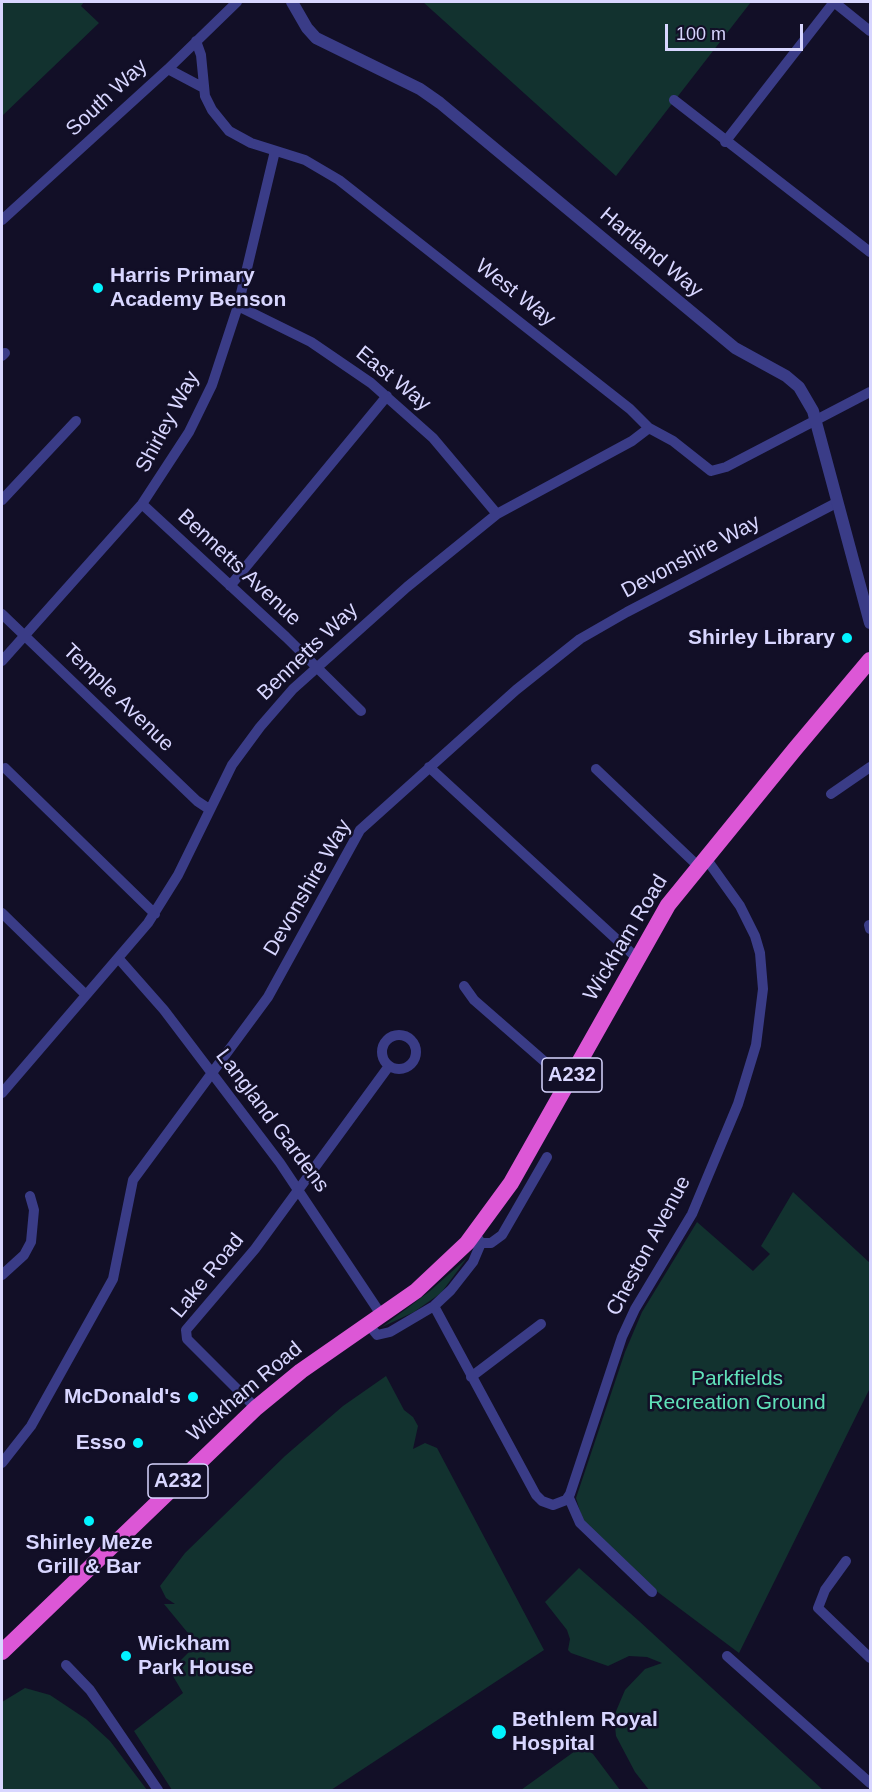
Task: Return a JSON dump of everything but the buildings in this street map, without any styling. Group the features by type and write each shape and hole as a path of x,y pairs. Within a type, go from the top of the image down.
{"highway":[{"name":"Wickham Road","path":"2,1652 256,1408 301,1371 375,1321 430,1279 478,1238 668,905 702,862 863,676 870,660"}],"street":[{"name":"South Way","path":"2,220 168,69 237,2"},
{"name":"Hartland Way","path":"292,2 307,28 316,38 408,83 440,103 735,348 791,378 807,396 816,422 870,619"},
{"path":"725,142 834,2 870,31"},
{"name":"West Way","path":"196,41 201,55 202,87 212,110 229,131 243,140 305,160 339,180 621,401 649,428 673,441 708,470 715,471 816,422"},
{"path":"168,69 202,87"},
{"path":"674,100 725,142 870,252"},
{"name":"Shirley Way","path":"2,661 142,504 177,452 205,400 238,306 275,151"},
{"name":"East Way","path":"238,306 319,347 387,396 439,445 496,514"},
{"path":"816,422 870,392"},
{"path":"230,586 387,396"},
{"path":"2,500 76,421"},
{"name":"Bennetts Way","path":"2,1093 119,958 154,914 182,866 208,809 232,765 260,728 316,667 444,555 496,514 632,441 649,428"},
{"name":"Devonshire Way","path":"2,1463 31,1426 113,1279 133,1180 268,997 356,834 540,669 580,639 627,612 838,502"},
{"name":"Bennetts Avenue","path":"142,504 361,711"},
{"name":"Temple Avenue","path":"2,614 208,809"},
{"path":"429,767 638,959"},
{"path":"831,794 870,767"},
{"path":"5,768 154,914"},
{"name":"Cheston Avenue","path":"568,1498 626,1329 692,1214 738,1104 756,1045 762,989 758,944 740,906 702,862 596,769"},
{"path":"2,913 86,995"},
{"name":"Langland Gardens","path":"119,958 164,1010 298,1188 375,1321"},
{"path":"464,986 474,1000 568,1082"},
{"name":"Lake Road","path":"256,1408 190,1342 185,1333 189,1324 250,1255 389,1066"},
{"name":"Wickham Road","path":"375,1321 377,1335 390,1332 434,1306 462,1277 478,1238 491,1243 502,1235 547,1157"},
{"path":"2,1275 24,1255 31,1242 34,1210 30,1196"},
{"path":"434,1306 538,1498 553,1505 568,1498 580,1523 652,1592"},
{"path":"471,1377 540,1324"},
{"path":"846,1561 825,1590 818,1608 870,1658"},
{"path":"727,1656 870,1784"},
{"path":"66,1665 90,1690 158,1791"}],"green space":[{"path":"2,2 84,2 81,6 99,23 2,116"},
{"path":"423,2 751,2 616,176"},
{"name":"Parkfields Recreation Ground","path":"793,1192 870,1263 870,1388 739,1653 655,1590 583,1521 576,1498 625,1352 642,1312 697,1222 753,1271 770,1254 761,1246"},
{"path":"467,1258 441,1293 414,1312 382,1327 430,1291"},
{"path":"386,1376 404,1410 413,1417 418,1426 413,1449 425,1443 437,1448 544,1650 331,1790 172,1790 134,1731 183,1693 170,1671 197,1644 164,1604 175,1604 166,1598 160,1586 185,1553 285,1456 343,1406"},
{"path":"579,1568 823,1790 649,1790 635,1772 616,1736 614,1716 625,1690 645,1669 662,1663 647,1657 629,1656 608,1666 568,1650 570,1639 567,1630 545,1602"},
{"path":"25,1688 50,1695 86,1719 110,1741 147,1790 2,1790 2,1702"},
{"path":"582,1746 593,1754 620,1790 521,1790"}],"place":[{"name":"Harris Primary Academy Benson","path":"98,288"},
{"name":"Shirley Library","path":"847,638"},
{"name":"McDonald's","path":"193,1397"},
{"name":"Esso","path":"138,1443"},
{"name":"Shirley Meze Grill & Bar","path":"89,1521"},
{"name":"Wickham Park House","path":"126,1656"},
{"name":"Bethlem Royal Hospital","path":"499,1732"}]}
